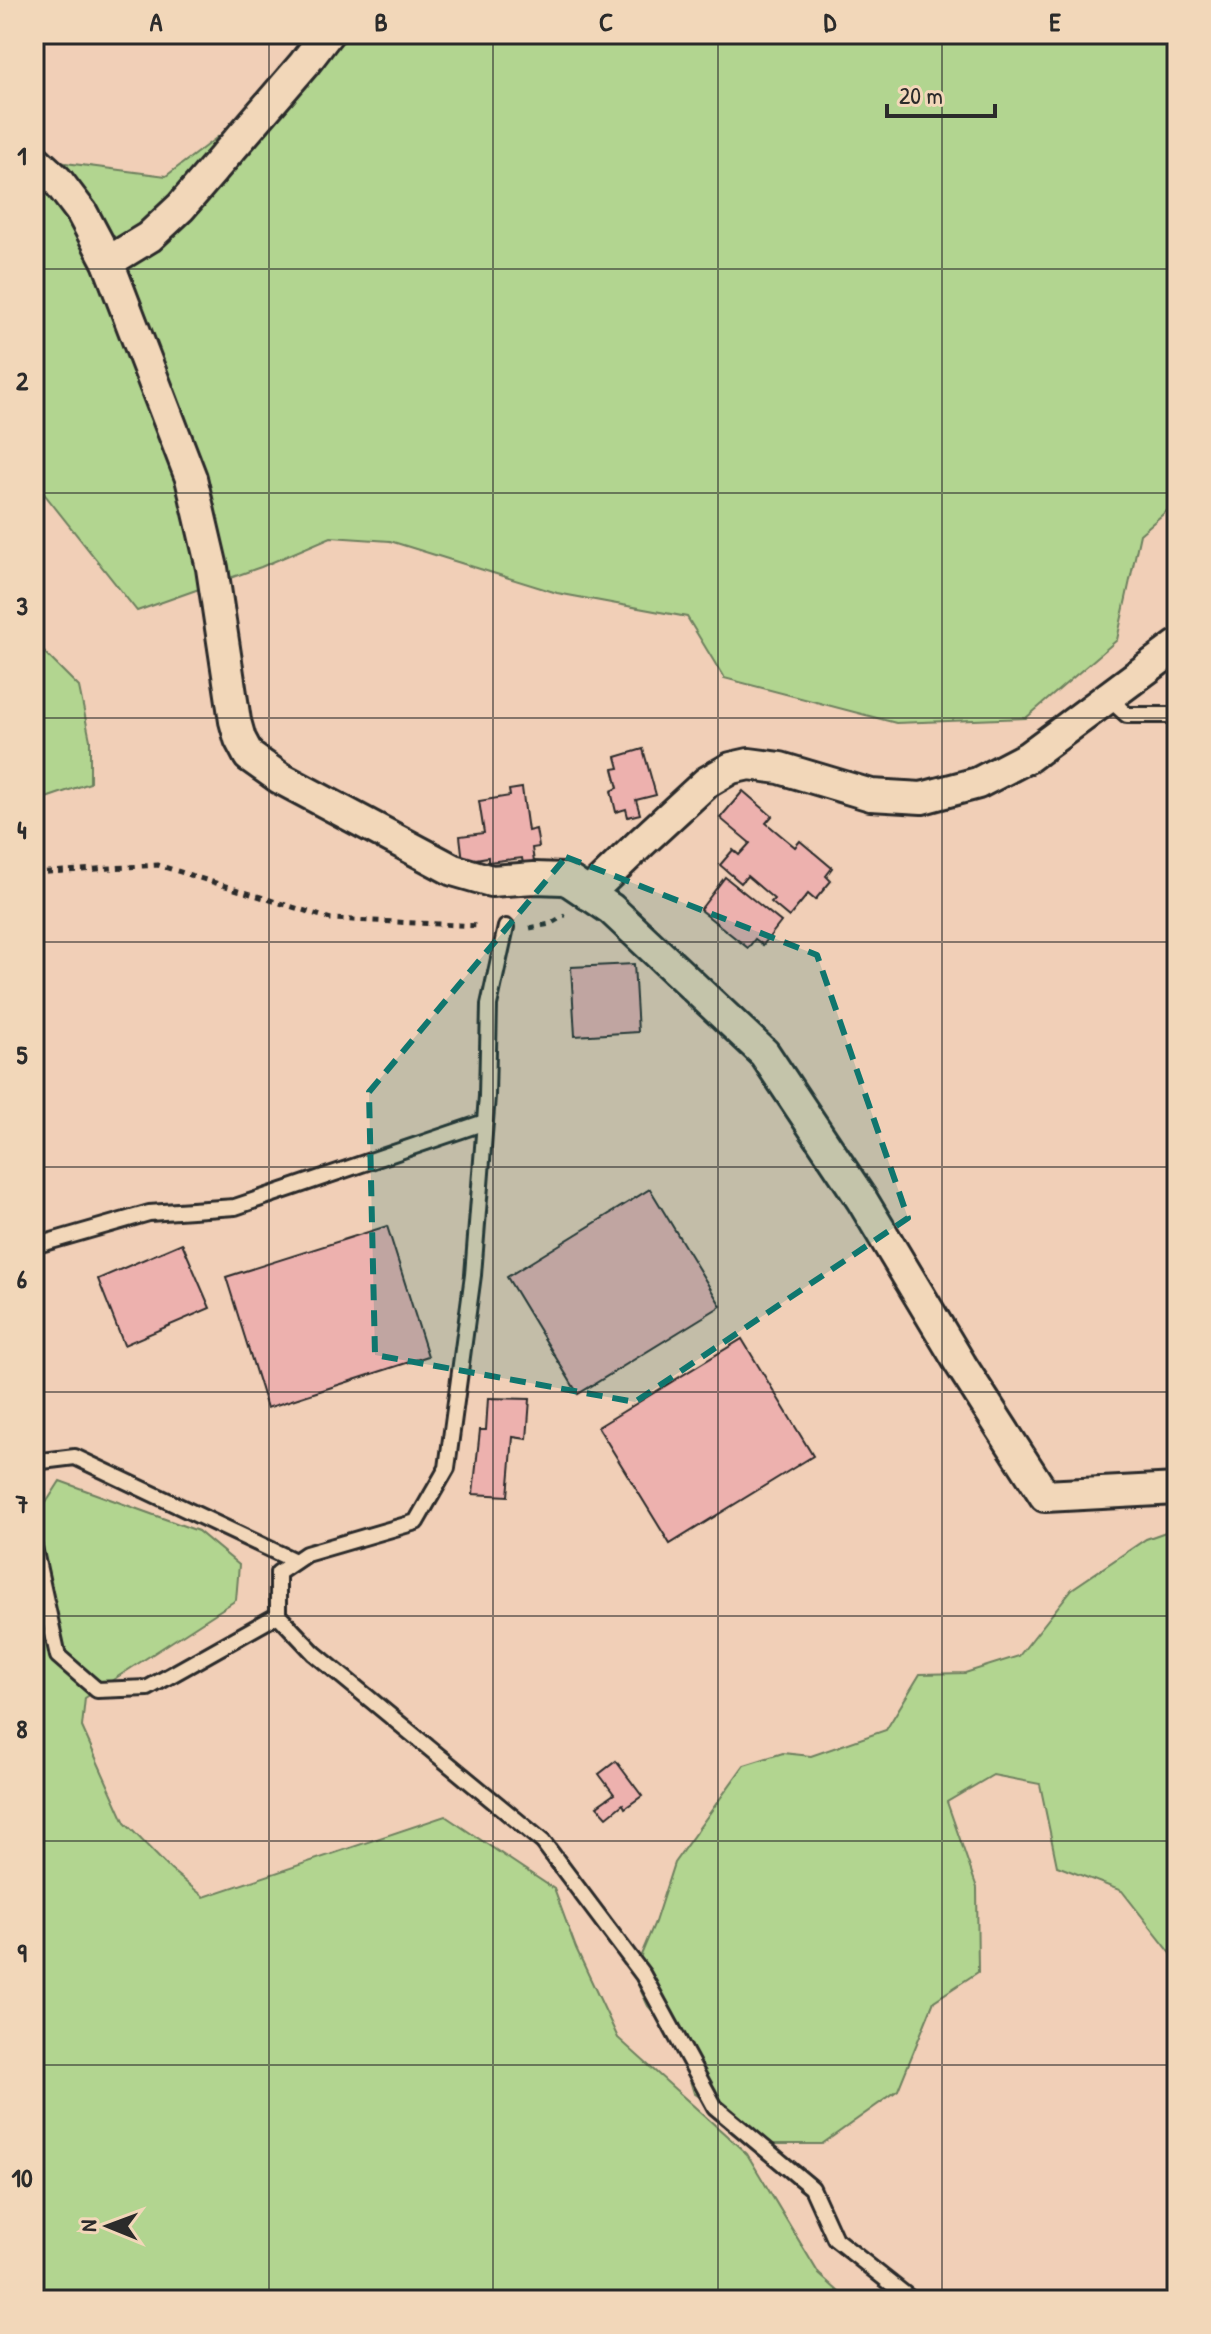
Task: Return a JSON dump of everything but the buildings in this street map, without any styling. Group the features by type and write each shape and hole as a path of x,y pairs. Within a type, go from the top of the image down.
{"street":[{"path":"108,262 149,237 181,207 327,34"},
{"path":"34,159 57,180 82,213 108,262 191,478 212,568 235,721 249,756 280,778 453,870 491,881 564,879 611,909 764,1053 862,1200 961,1365 1045,1496 1177,1489"},
{"path":"588,894 707,782 731,768 749,764 780,768 871,795 922,798 978,783 1028,757 1177,646"}],"lane":[{"path":"1108,698 1127,715 1177,715"},
{"path":"506,927 489,1005 485,1122 473,1275 447,1468 416,1522 306,1554 278,1573 278,1615 314,1653 543,1842 643,1975 715,2107 812,2188 835,2239 912,2300"},
{"path":"34,1246 149,1213 235,1207 485,1122"},
{"path":"34,1462 75,1457 295,1561"},
{"path":"34,1547 58,1656 97,1690 148,1688 278,1615"}],"path":[{"path":"34,873 158,865 331,919 528,928 550,924 571,911 588,894"}],"highlighted area":[{"path":"566,857 817,955 908,1218 635,1402 375,1355 369,1092"}],"green space":[{"path":"354,34 1177,34 1177,502 1140,534 1117,640 1026,718 896,723 724,678 687,617 557,593 390,541 331,537 261,567 137,611 34,481 34,159 166,176"},
{"path":"34,642 79,687 90,740 90,783 34,802"},
{"path":"60,1481 198,1531 239,1565 236,1600 85,1698 82,1727 125,1823 171,1870 204,1897 445,1816 554,1889 576,1948 618,2038 747,2154 819,2274 848,2300 34,2300 34,1556 42,1509"},
{"path":"1177,1528 1177,1961 1122,1891 1057,1866 1040,1784 993,1775 947,1802 977,1888 978,1972 934,2001 898,2090 822,2144 767,2144 694,2093 677,2040 648,2006 633,1974 655,1922 674,1863 744,1765 783,1753 811,1756 886,1730 920,1674 965,1673 1019,1656 1072,1589 1146,1539"}]}
